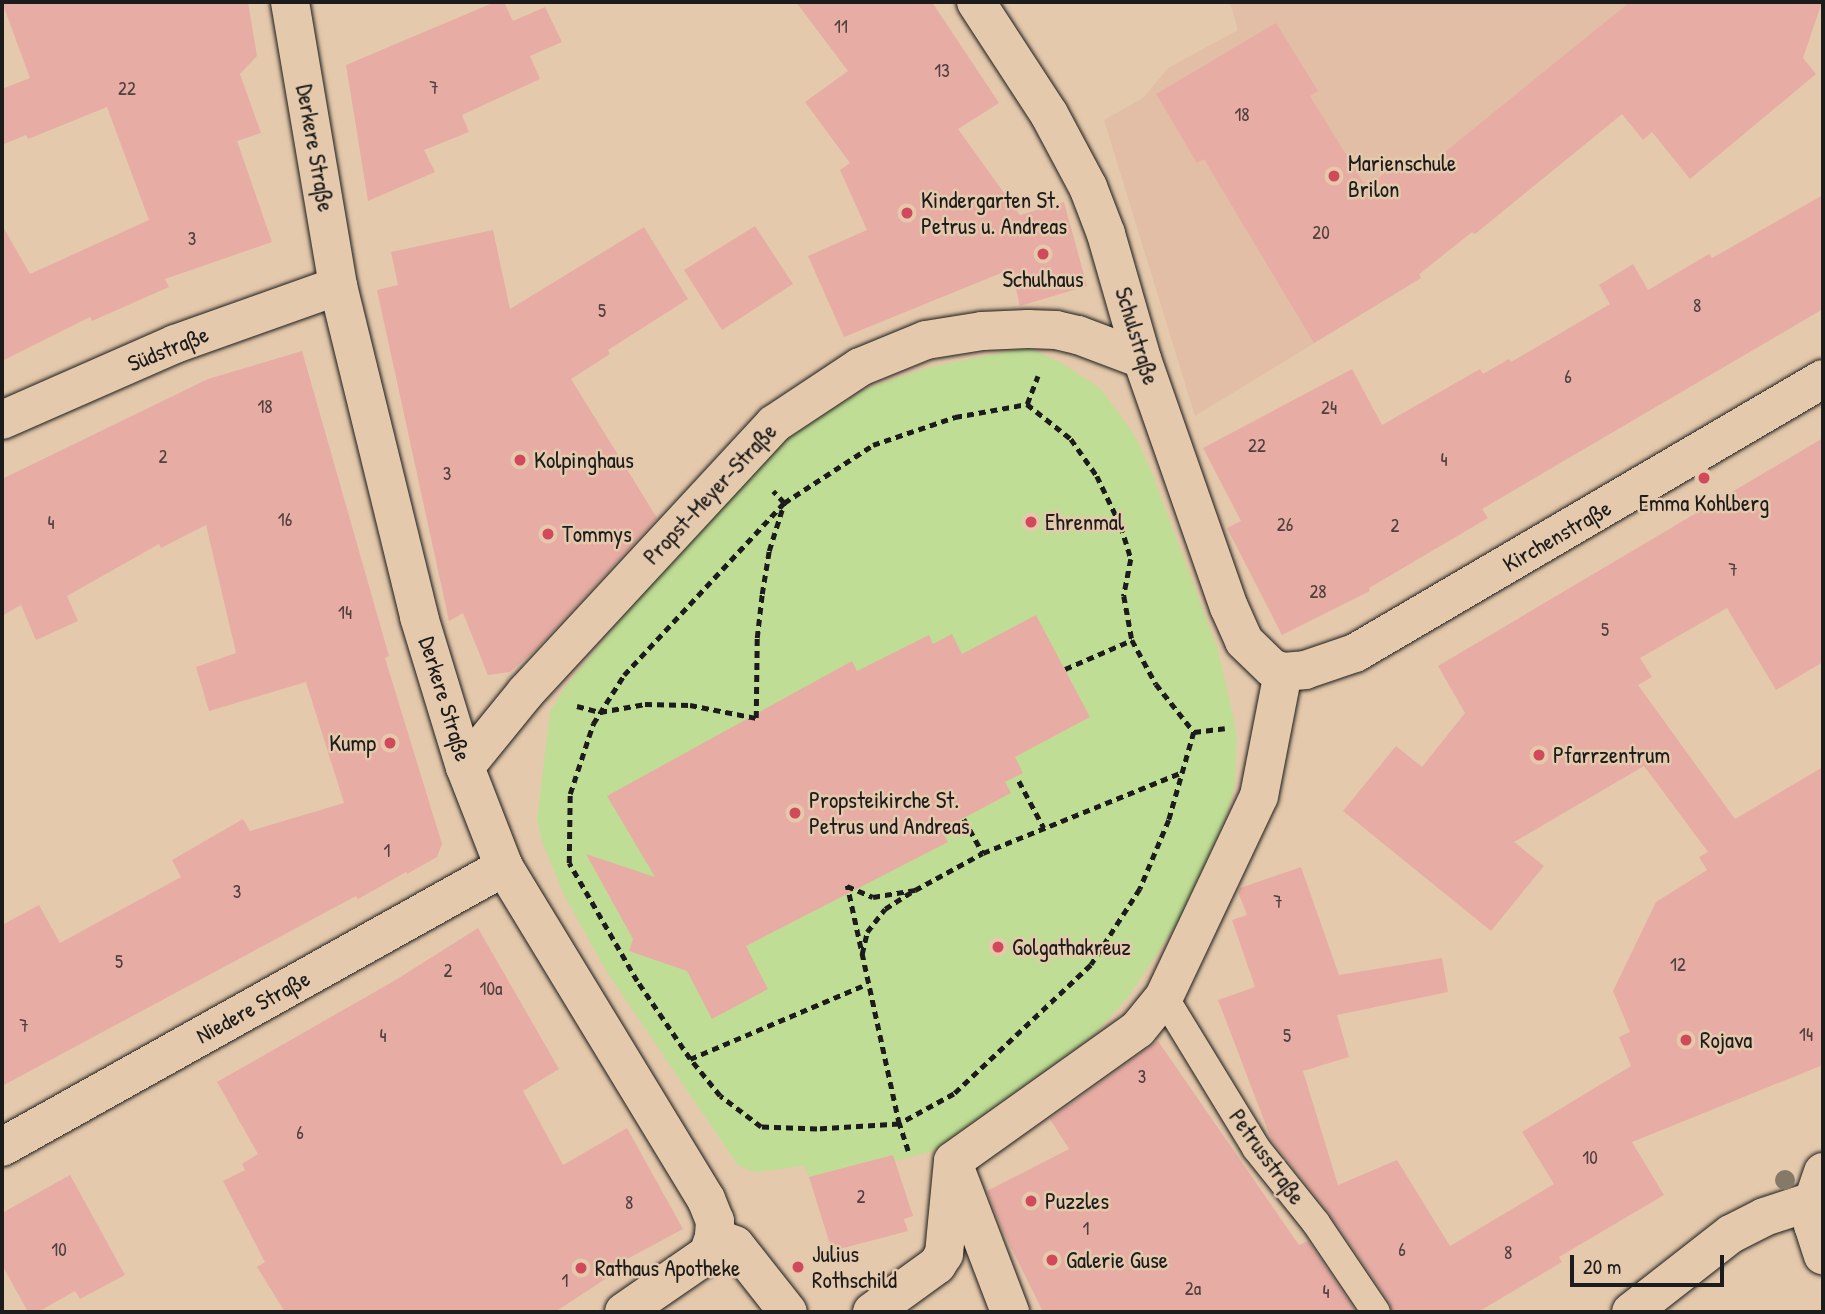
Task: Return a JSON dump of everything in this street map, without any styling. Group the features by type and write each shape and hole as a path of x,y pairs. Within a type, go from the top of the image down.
{"street":[{"name":"Derkere Straße","path":"290,2 338,286 419,617 465,767 504,867 706,1199 715,1221 714,1237"},
{"name":"Schulstraße","path":"976,2 1049,114 1088,187 1106,234 1142,359 1236,625 1258,656 1272,668 1283,672"},
{"name":"Südstraße","path":"2,420 175,344 338,286"},
{"name":"Propst-Meyer-Straße","path":"465,767 526,692 774,424 859,367 926,340 982,331 1028,329 1056,330 1078,335 1142,359"},
{"name":"Kirchenstraße","path":"1283,672 1325,665 1355,653 1823,379"},
{"path":"872,1312 937,1265 944,1254 953,1161 1138,1029 1164,997 1259,796 1283,672"},
{"name":"Niedere Straße","path":"2,1147 504,867"},
{"path":"953,1161 1010,1312"},
{"path":"1818,1186 1813,1225 1823,1255"},
{"path":"1631,1312 1731,1234 1818,1186"},
{"path":"624,1312 708,1254 714,1237 735,1244 788,1312"}],"lane":[{"name":"Petrusstraße","path":"1164,997 1256,1148 1316,1223 1376,1312"}],"path":[{"path":"1027,404 1071,439 1097,476 1121,526 1131,559 1125,596 1132,640 1156,684 1194,732 1169,820 1140,889 1091,965 954,1094 899,1124 817,1129 761,1127 720,1096 690,1059 637,981 569,863 570,794 600,712 624,675 784,503 873,445 955,417 1027,404"},
{"path":"600,712 645,704 690,705 756,718 757,638 762,594 769,551 784,503"},
{"path":"1065,669 1132,640"},
{"path":"861,958 867,932 885,909 915,890 983,853 1182,772"},
{"path":"1019,781 1044,828"},
{"path":"964,819 983,853"},
{"path":"899,1124 847,886 873,897 915,890"},
{"path":"690,1059 867,984"}],"shaded area":[{"name":"Marienschule Brilon","path":"1230,2 1760,2 1475,234 1472,232 1420,274 1421,278 1195,416 1104,120 1143,98 1168,68 1238,30"}],"green space":[{"path":"1019,349 1033,350 1060,362 1100,388 1134,434 1151,470 1218,650 1233,716 1237,737 1235,786 1225,820 1180,919 1129,996 1095,1034 1066,1056 933,1151 895,1161 893,1155 809,1177 804,1166 757,1172 746,1169 737,1164 607,972 564,895 541,839 537,819 550,712 562,691 651,582 783,442 831,409 870,387 930,367"}],"building":[{"path":"2,2 248,2 257,56 240,74 261,133 237,141 272,242 165,279 169,287 92,321 90,317 2,361 2,225 30,274 149,220 107,107 28,139 26,135 2,145 2,89 30,78"},
{"path":"495,2 504,2 513,21 545,7 562,42 530,56 540,79 462,115 469,132 424,150 435,172 368,201 346,65"},
{"path":"796,2 932,2 999,103 958,129 1020,215 1064,202 1087,286 1020,306 1011,269 844,337 808,256 867,230 840,170 850,163 805,102 848,71"},
{"path":"1630,2 1822,2 1803,58 1816,74 1690,179 1652,132 1643,140 1622,114 1475,234 1472,232 1419,274 1421,278 1314,343 1204,159 1197,163 1156,94 1276,23 1318,91 1310,96 1366,187 1396,165 1430,164"},
{"path":"1823,195 1823,309 1482,509 1488,518 1369,588 1370,591 1282,635 1227,528 1241,521 1203,448 1352,369 1382,425 1480,369 1483,374 1509,359 1511,362 1610,304 1599,285 1633,264 1648,290 1709,254 1712,258"},
{"path":"755,226 793,284 722,330 684,270"},
{"name":"Kolpinghaus","path":"644,227 688,299 608,350 610,354 571,379 657,518 536,649 510,672 488,675 463,613 449,621 377,290 398,285 391,252 493,230 510,309"},
{"path":"302,351 389,656 385,658 442,844 437,857 358,899 356,896 2,1086 2,925 39,905 60,943 181,877 172,860 243,819 250,831 344,803 306,682 209,711 196,667 236,653 206,525 161,548 159,544 67,596 78,621 36,640 21,605 2,616 2,479 208,379"},
{"path":"1823,438 1823,662 1776,690 1727,608 1640,658 1652,677 1638,685 1735,819 1823,767 1823,1065 1632,1142 1664,1195 1559,1257 1562,1262 1478,1312 1392,1312 1390,1303 1330,1214 1272,1141 1218,1000 1255,987 1232,920 1247,915 1238,892 1240,888 1301,867 1339,975 1442,958 1448,992 1337,1015 1349,1057 1303,1071 1338,1185 1397,1160 1450,1246 1554,1184 1522,1132 1631,1066 1619,1037 1630,1032 1613,991 1656,902 1707,870 1699,857 1708,852 1644,766 1514,842 1544,866 1491,931 1343,811 1396,746 1422,767 1465,713 1438,666"},
{"name":"Propsteikirche St. Petrus und Andreas","path":"1036,615 1090,717 1015,757 1023,773 1005,782 1011,793 941,830 948,842 746,946 768,989 712,1019 687,971 629,951 633,939 586,854 655,877 607,796 852,661 857,671 929,635 933,644 952,634 962,654"},
{"path":"478,928 559,1069 523,1091 563,1165 627,1128 683,1229 616,1265 619,1270 555,1312 285,1312 257,1267 265,1262 223,1181 245,1170 242,1164 258,1154 217,1082 394,981"},
{"path":"1158,1041 1299,1245 1308,1241 1356,1312 1043,1312 1002,1229 987,1191 1069,1149 1050,1119"},
{"path":"893,1155 913,1216 904,1219 908,1231 832,1251 809,1177"},
{"path":"70,1175 125,1275 80,1299 75,1291 38,1312 28,1312 2,1265 2,1213"}],"place":[{"name":"Marienschule Brilon","path":"1334,176"},
{"name":"Kindergarten St. Petrus u. Andreas","path":"907,213"},
{"name":"Schulhaus","path":"1043,254"},
{"name":"Kolpinghaus","path":"520,460"},
{"name":"Emma Kohlberg","path":"1704,478"},
{"name":"Ehrenmal","path":"1031,522"},
{"name":"Tommys","path":"548,534"},
{"name":"Kump","path":"390,743"},
{"name":"Pfarrzentrum","path":"1539,755"},
{"name":"Propsteikirche St. Petrus und Andreas","path":"795,813"},
{"name":"Golgathakreuz","path":"998,947"},
{"name":"Rojava","path":"1686,1040"},
{"name":"Puzzles","path":"1031,1201"},
{"name":"Galerie Guse","path":"1052,1260"},
{"name":"Julius Rothschild","path":"798,1267"},
{"name":"Rathaus Apotheke","path":"581,1268"}]}
